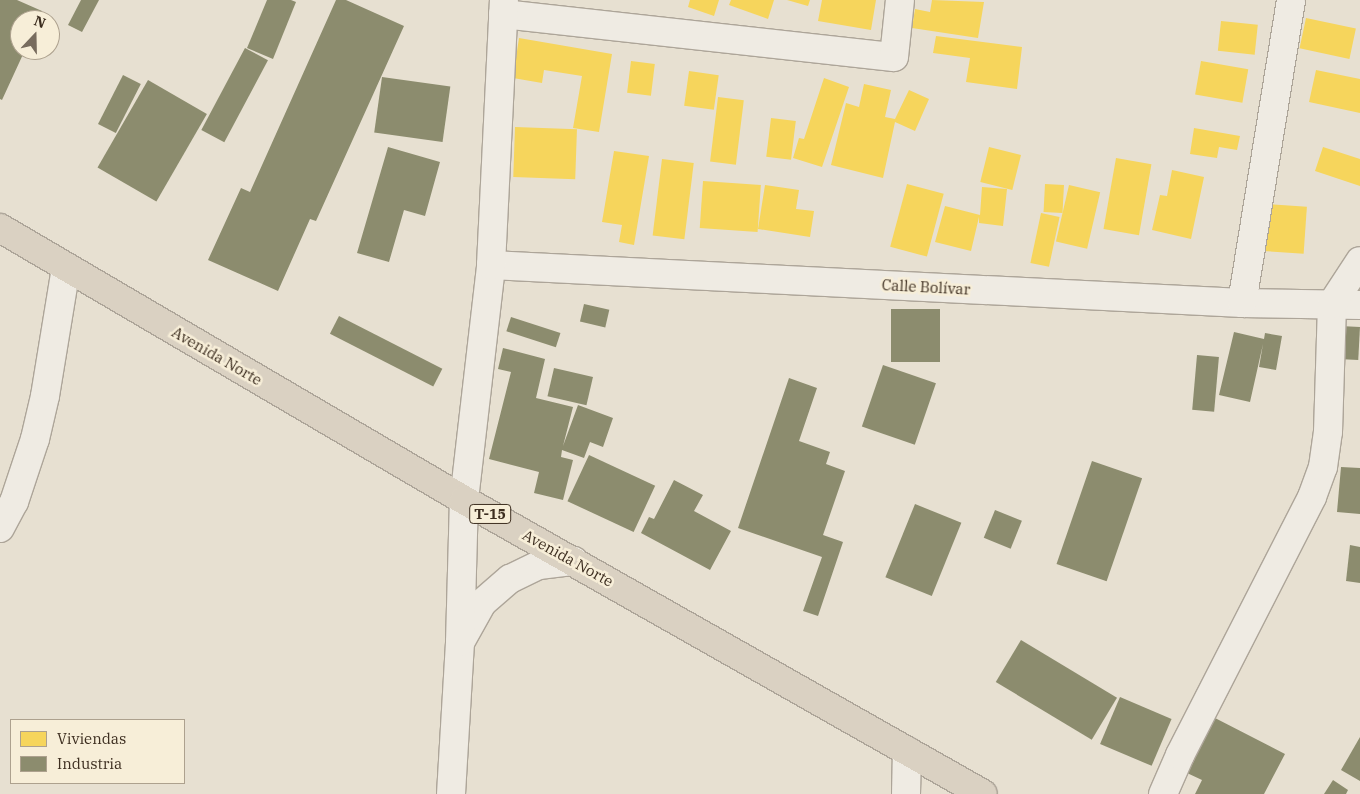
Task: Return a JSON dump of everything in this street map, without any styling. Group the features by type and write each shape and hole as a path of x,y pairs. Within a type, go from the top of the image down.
{"highway":[{"name":"Avenida Norte","path":"0,228 464,500 983,794"}],"street":[{"path":"451,794 460,642 464,500 491,265 504,7 894,57 900,0"},
{"path":"1242,303 1291,0"},
{"path":"1163,794 1185,746 1312,497 1323,467 1328,432 1332,304 1360,261"},
{"name":"Calle Bolívar","path":"491,265 1242,303 1360,305"},
{"path":"0,528 14,502 35,439 45,396 66,268"},
{"path":"460,642 482,603 510,579 539,565 574,561"},
{"path":"906,794 907,751"}],"building: Viviendas":[{"path":"690,0 719,0 714,16 688,7"},
{"path":"731,0 774,0 768,19 729,5"},
{"path":"787,0 810,0 808,6"},
{"path":"822,0 876,0 871,30 818,21"},
{"path":"932,0 984,2 978,38 912,28 915,9 930,12"},
{"path":"1306,18 1356,29 1349,59 1300,48"},
{"path":"1221,21 1258,25 1255,55 1218,51"},
{"path":"936,36 1022,47 1017,89 966,82 970,58 933,53"},
{"path":"519,38 612,54 599,132 573,128 582,76 544,70 542,83 513,78"},
{"path":"631,61 655,64 651,96 627,93"},
{"path":"1201,61 1248,69 1242,103 1195,94"},
{"path":"1316,70 1360,79 1360,113 1309,102"},
{"path":"689,71 719,75 714,110 684,106"},
{"path":"824,78 849,87 822,167 793,158 799,138 804,139"},
{"path":"864,84 891,90 885,117 895,119 909,90 929,99 915,131 895,122 883,178 831,165 846,103 859,107"},
{"path":"718,97 744,100 736,165 710,162"},
{"path":"771,118 796,121 791,160 766,157"},
{"path":"515,127 577,129 575,179 513,177"},
{"path":"1194,128 1240,136 1237,150 1219,147 1217,158 1190,154"},
{"path":"989,147 1021,155 1012,190 980,182"},
{"path":"1323,147 1360,159 1360,186 1315,171"},
{"path":"614,151 649,156 634,245 619,242 622,225 602,222"},
{"path":"1116,158 1151,164 1139,235 1103,229"},
{"path":"662,159 694,163 684,239 653,235"},
{"path":"1172,170 1204,177 1191,239 1152,230 1160,195 1167,196"},
{"path":"703,181 761,185 758,232 700,228"},
{"path":"907,184 944,194 927,257 890,247"},
{"path":"1045,184 1064,185 1063,213 1044,212"},
{"path":"765,185 799,190 796,209 814,211 810,237 758,229"},
{"path":"1069,185 1100,192 1087,249 1056,242"},
{"path":"982,187 1007,189 1003,226 979,223 979,217 971,251 935,242 945,206 980,215"},
{"path":"1266,204 1307,207 1304,254 1263,251"},
{"path":"1041,213 1060,217 1049,267 1030,263"}],"building: Industria":[{"path":"0,0 17,0 40,10 10,10 10,60 20,60 2,100 0,99"},
{"path":"81,0 99,0 82,32 68,25"},
{"path":"267,0 291,0 296,2 273,59 247,48"},
{"path":"336,0 346,0 404,26 316,221 310,219 278,291 208,260 241,188 250,192"},
{"path":"245,48 268,60 224,142 201,130"},
{"path":"123,75 141,84 116,133 98,124"},
{"path":"382,77 450,87 443,142 374,132"},
{"path":"148,80 207,114 156,201 98,167"},
{"path":"388,147 440,162 425,216 404,210 389,262 357,253"},
{"path":"584,304 609,310 605,327 580,322"},
{"path":"891,309 940,309 940,362 891,362"},
{"path":"339,316 442,369 433,386 330,334"},
{"path":"511,317 560,333 556,347 506,331"},
{"path":"1340,326 1360,327 1358,360 1338,359"},
{"path":"1234,332 1264,339 1265,333 1282,336 1276,370 1259,367 1263,344 1250,402 1219,395"},
{"path":"503,348 545,359 536,398 573,407 563,446 578,405 613,418 603,447 590,442 584,458 562,450 561,457 573,460 563,500 534,493 539,472 489,459 511,372 498,369"},
{"path":"1197,355 1219,357 1214,412 1192,410"},
{"path":"883,365 936,383 915,445 862,426"},
{"path":"554,368 593,377 586,405 547,396"},
{"path":"789,378 817,388 799,441 830,452 826,464 845,471 823,535 843,542 818,616 803,611 822,557 738,528"},
{"path":"589,455 655,486 634,532 567,501"},
{"path":"1092,461 1142,478 1107,581 1057,564"},
{"path":"1341,467 1360,468 1360,514 1337,512"},
{"path":"674,480 703,495 694,511 731,531 710,570 641,533 649,517 654,519"},
{"path":"915,504 961,523 932,596 885,577"},
{"path":"995,510 1022,521 1011,549 984,538"},
{"path":"1350,545 1360,547 1360,583 1346,581"},
{"path":"1021,640 1117,698 1092,740 996,682"},
{"path":"1120,697 1172,719 1152,766 1100,744"},
{"path":"1215,718 1285,754 1264,794 1195,794 1202,780 1187,773"},
{"path":"1360,737 1360,781 1341,770"},
{"path":"1333,780 1348,790 1346,794 1324,794"}]}
